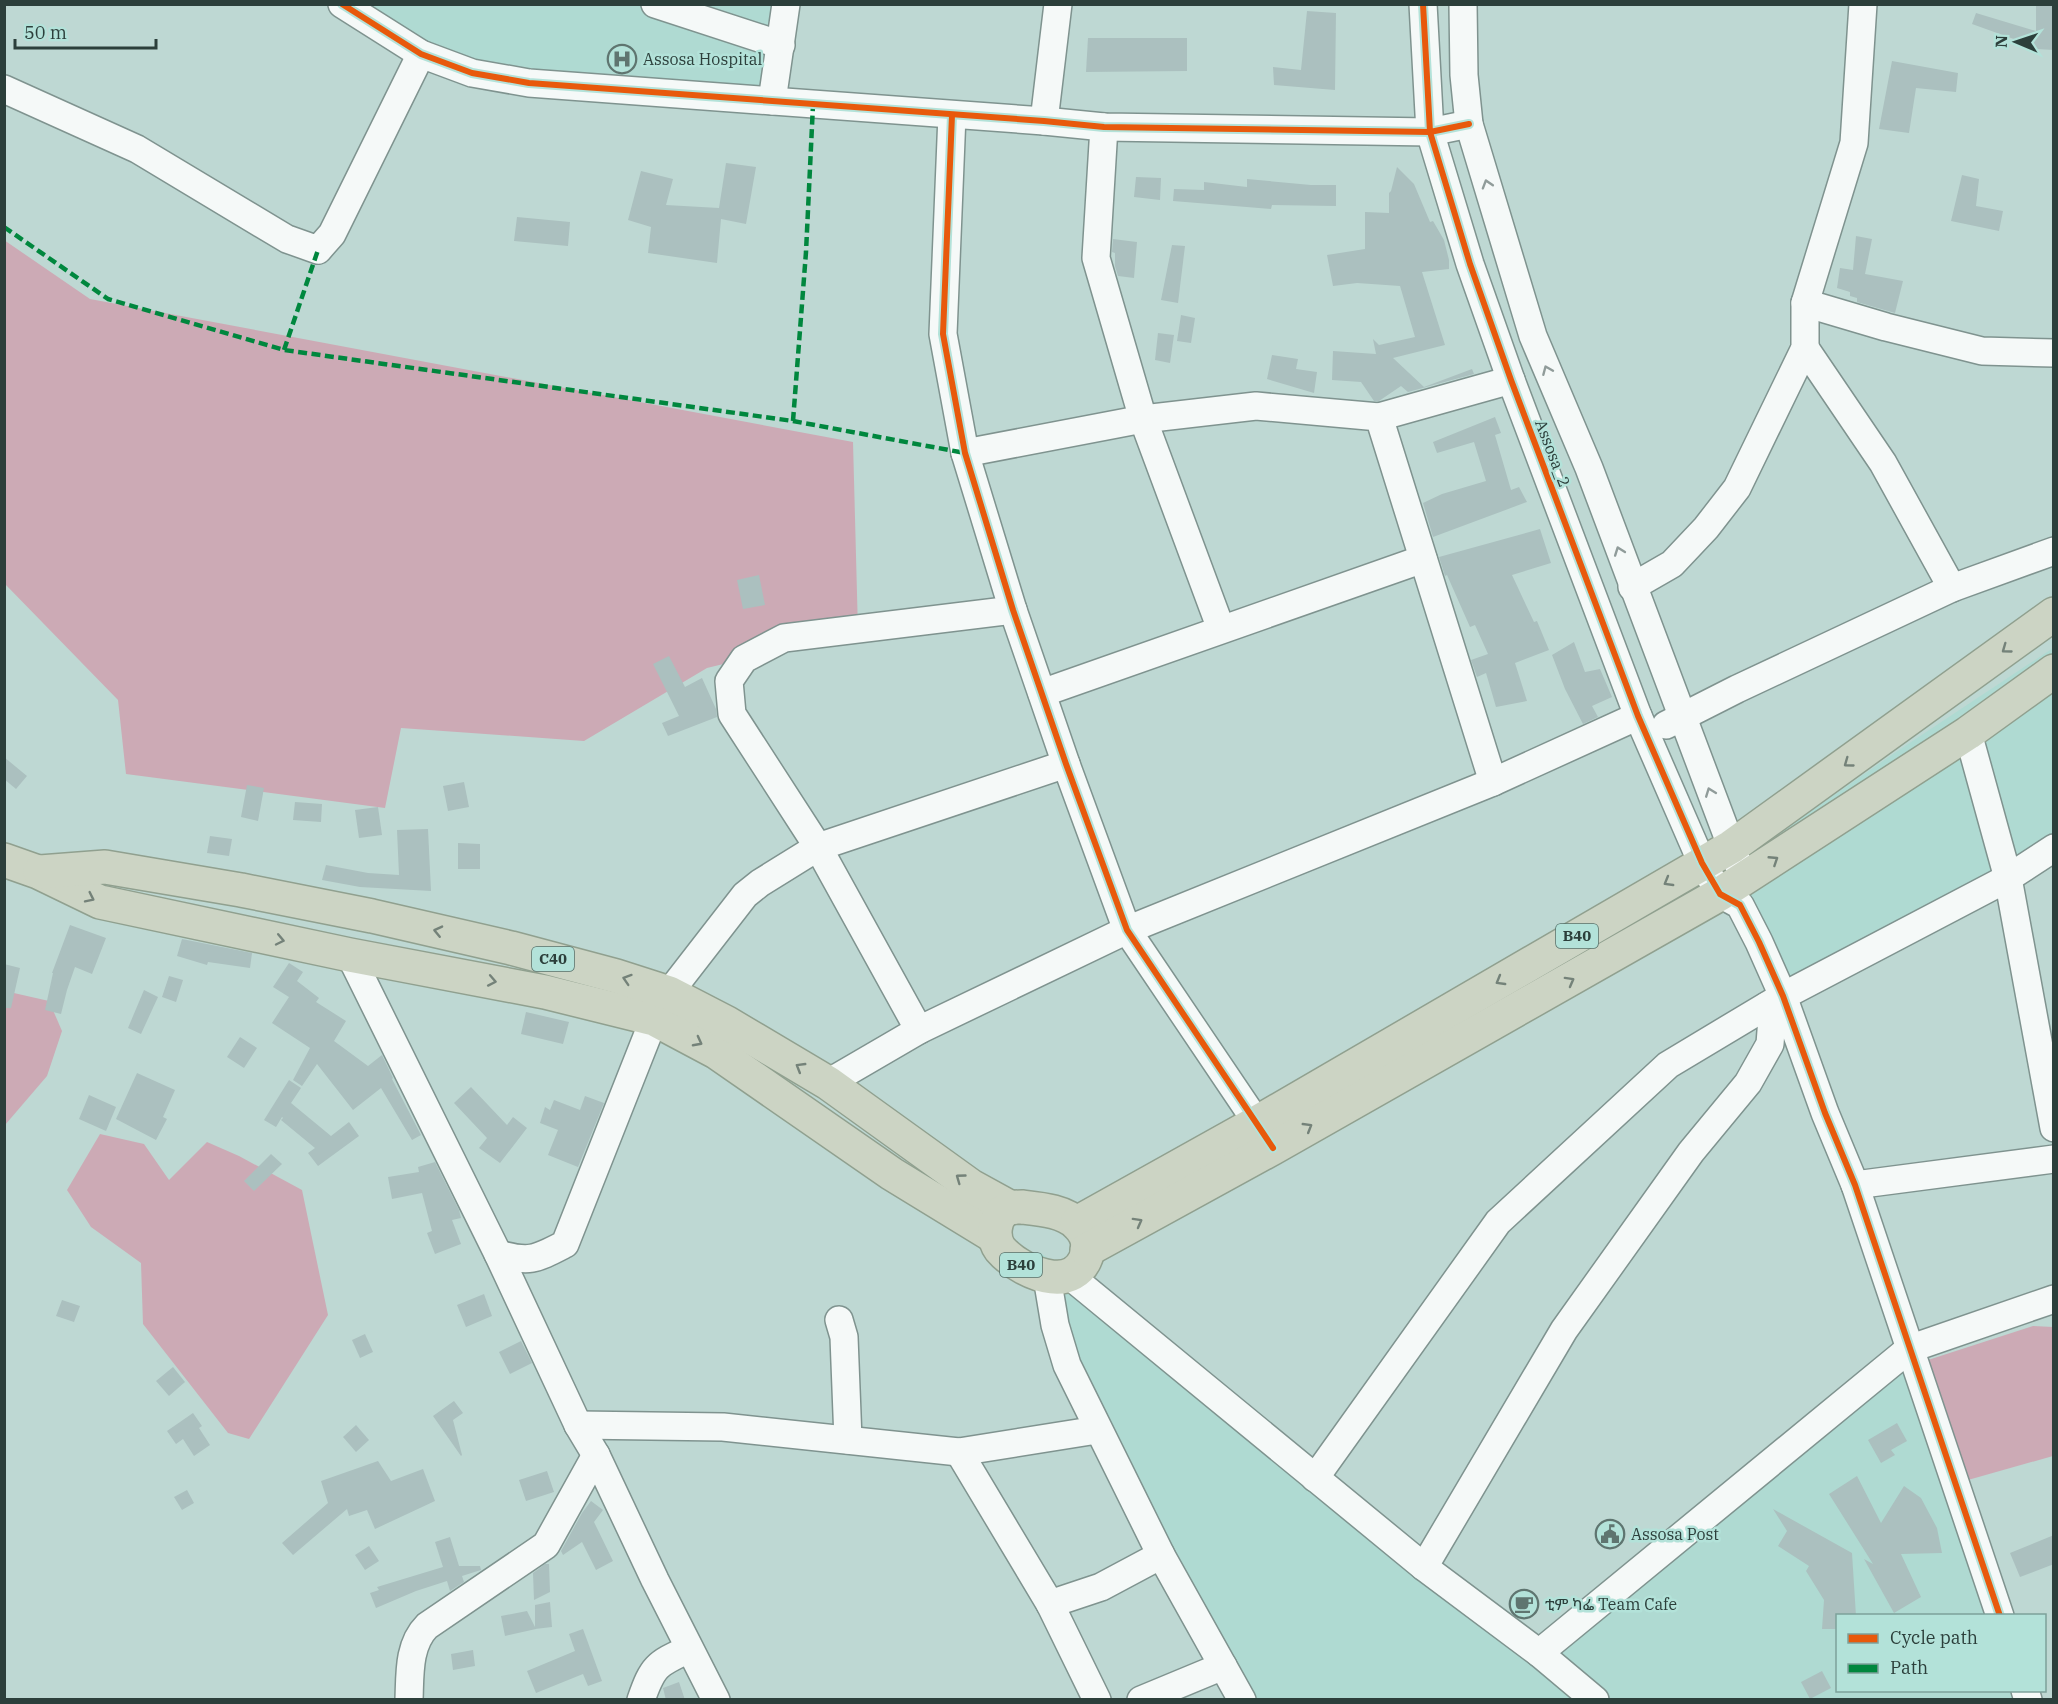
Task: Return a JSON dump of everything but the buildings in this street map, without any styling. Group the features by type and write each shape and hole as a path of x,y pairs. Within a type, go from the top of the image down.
{"highway":[{"name":"B40","path":"1011,1208 1003,1212 998,1219 995,1237 998,1246 1007,1256 1019,1264 1070,1256 1731,847 2054,614"},
{"name":"B40","path":"1265,1135 1327,1116 1735,893 2054,671"},
{"name":"C40","path":"4,860 38,872 100,902 350,955 545,992 661,1006 727,1023 828,1083 971,1186 1011,1208"},
{"name":"C40","path":"38,872 105,867 241,890 361,914 551,958 616,976 661,1006 716,1052 892,1174 995,1237"},
{"path":"545,992 551,958"},
{"path":"1011,1208 1044,1210 1064,1216 1070,1256"}],"street":[{"path":"342,4 421,54 472,73 529,83 1104,127 1430,132 1469,124"},
{"path":"655,4 781,45"},
{"path":"772,101 786,4"},
{"path":"1044,121 1058,4"},
{"name":"Assosa_2","path":"1423,4 1430,132 1470,264 1511,380 1642,725 1702,863 1735,893"},
{"name":"Assosa_2","path":"1463,4 1464,75 1469,124 1533,336 1589,468 1731,847 1735,893"},
{"path":"1632,587 1672,564 1706,528 1737,488 1805,348 1805,303 1854,143 1863,4"},
{"path":"4,89 137,149 286,239 318,250 332,234 421,54"},
{"path":"952,115 943,334 965,453 1013,610 1127,930 1265,1135"},
{"path":"1104,127 1096,258 1143,419 1221,629"},
{"path":"1805,303 1886,327 1982,351 2054,353"},
{"path":"1805,348 1883,463 1952,588"},
{"path":"965,453 1143,419 1256,406 1379,417 1511,380"},
{"path":"1379,417 1493,782"},
{"path":"828,1083 920,1030 1127,930 1493,782 1642,725 1682,717 1952,588 2054,552"},
{"path":"1042,693 1423,559"},
{"path":"920,1030 818,847 732,714 729,681 744,659 784,638 1013,610"},
{"path":"1968,733 2008,878 2054,1128"},
{"path":"498,1254 520,1260 538,1258 565,1244 661,1006 745,895 759,883 818,847 1066,764"},
{"path":"1315,1478 1498,1222 1668,1065 1775,1001 2008,878 2054,848"},
{"path":"1735,893 1759,942 1775,1001 1855,1185 1999,1614"},
{"path":"350,955 498,1254 578,1425 596,1455 689,1649 716,1700"},
{"path":"1424,1567 1564,1330 1691,1152 1749,1083 1770,1044 1775,1001"},
{"path":"1855,1185 2054,1159"},
{"path":"1242,1700 1161,1555 1066,1365 1055,1325 1070,1256 1315,1478 1424,1567 1539,1653 1595,1700"},
{"path":"1539,1653 1909,1349 2054,1299"},
{"path":"839,1320 844,1336 848,1440"},
{"path":"578,1425 723,1427 959,1452 1097,1430"},
{"path":"959,1452 1050,1604 1097,1700"},
{"path":"409,1700 410,1661 420,1633 546,1545 596,1455"},
{"path":"1050,1604 1101,1587 1161,1555"},
{"path":"641,1700 649,1677 662,1661 689,1649"},
{"path":"1142,1700 1223,1665"}],"shaded area":[{"name":"Assosa Hospital","path":"355,5 781,5 768,96 522,74 419,43"},
{"path":"4,240 90,299 853,442 858,631 707,668 584,741 401,728 385,808 126,774 118,700 5,584"},
{"path":"2053,648 2053,842 1783,999 1719,875 1893,754"},
{"path":"5,991 49,1001 62,1031 47,1076 5,1125"},
{"path":"100,1134 144,1144 169,1180 207,1142 239,1156 302,1190 328,1315 249,1439 228,1433 143,1324 141,1263 91,1227 67,1190"},
{"path":"1040,1252 1543,1659 1907,1353 1999,1614 1836,1614 1836,1692 2026,1692 2028,1699 1238,1699 1069,1370"},
{"path":"2033,1326 2053,1327 2053,1456 1968,1480 1928,1360"}],"marked path":[{"path":"793,421 806,252 813,105"},
{"path":"4,227 108,299 284,350 793,421 965,453"},
{"path":"284,350 318,250"}],"cycle path":[{"path":"342,4 421,54 472,73 529,83 1104,127 1430,132 1469,124"},
{"path":"1423,4 1430,132 1470,264 1511,380 1638,716 1702,863 1720,894 1740,905 1783,996 1825,1113 1855,1185 1999,1614"},
{"path":"952,115 943,334 965,453 1013,610 1127,930 1273,1148"}],"place":[{"name":"Assosa Hospital","path":"622,59"},
{"name":"Assosa Post","path":"1610,1534"},
{"name":"ቲም ካፌ Team Cafe","path":"1524,1604"}]}
